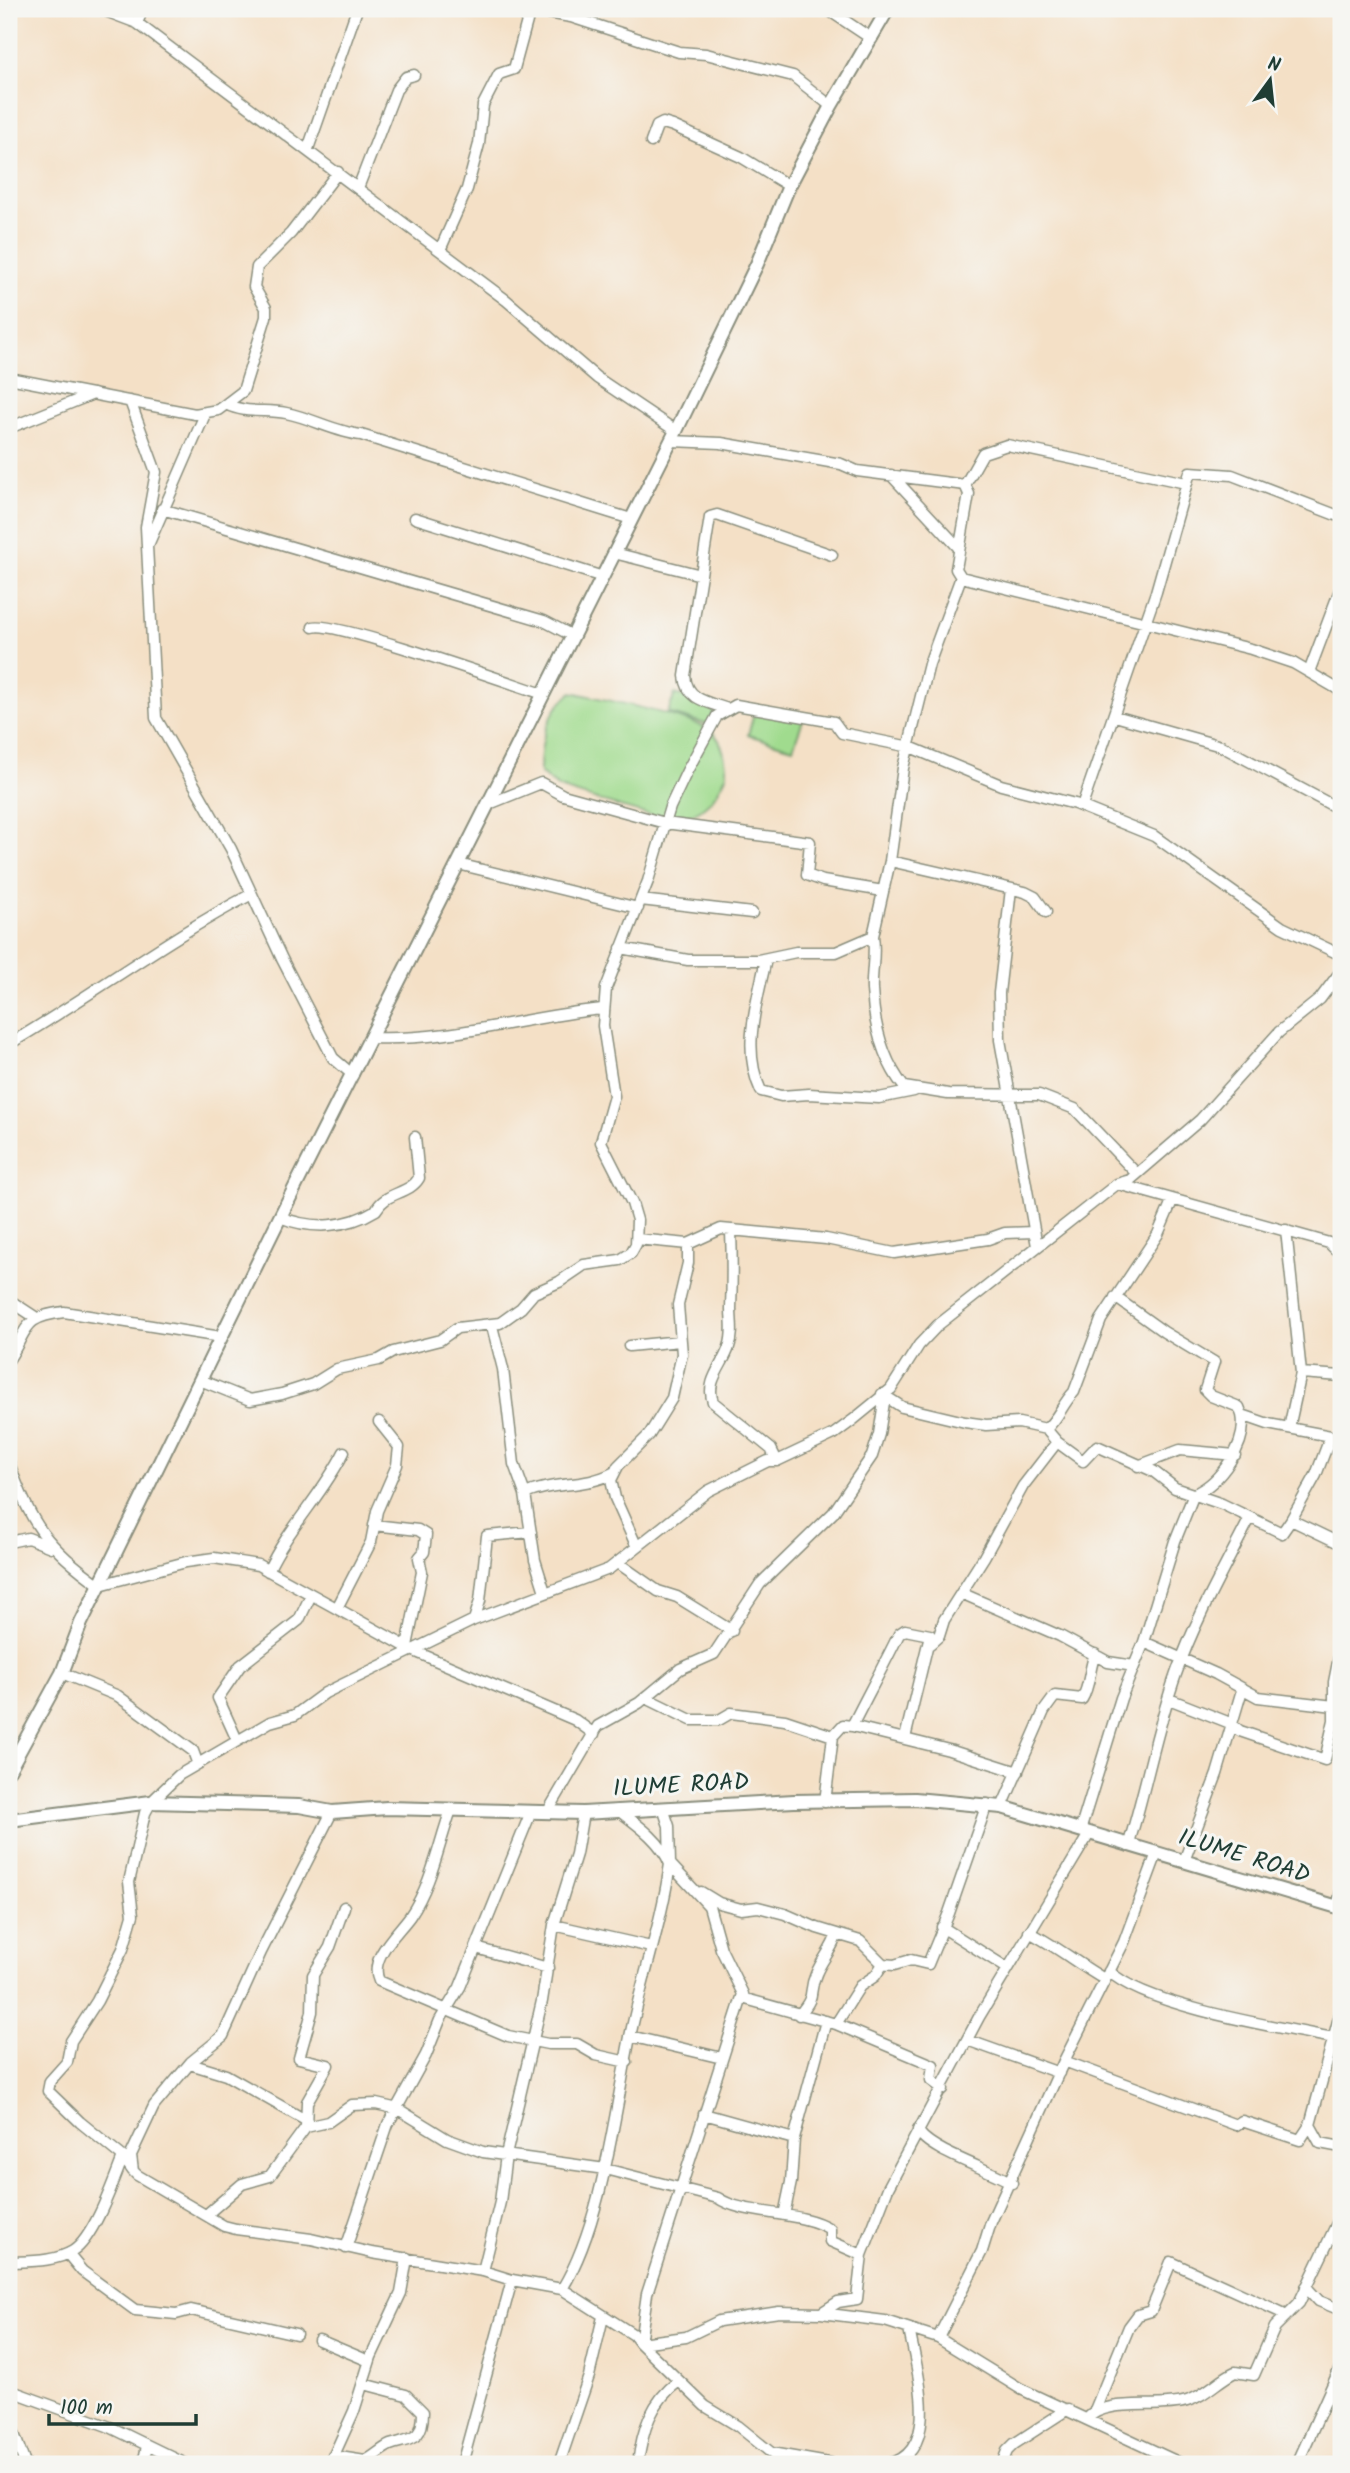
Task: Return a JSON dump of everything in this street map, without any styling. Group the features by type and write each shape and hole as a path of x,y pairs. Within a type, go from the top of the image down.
{"street":[{"path":"100,9 137,23 239,102 308,149 506,300 597,378 673,436 841,464 857,471 965,485"},
{"path":"137,23 143,9"},
{"path":"308,149 357,9"},
{"path":"827,9 872,39"},
{"path":"9,1770 62,1673 100,1585 280,1217 354,1075 673,436 757,264 789,186 831,106 888,9"},
{"path":"440,250 471,176 483,104 499,74 514,69 530,10 571,13 679,52 706,54 793,76 831,106"},
{"path":"358,188 396,90 406,78 414,75"},
{"path":"651,142 657,126 663,123 673,125 741,157 789,186"},
{"path":"9,378 195,414 226,404 243,391 266,317 266,307 254,287 257,267 291,233 338,172"},
{"path":"9,428 94,394"},
{"path":"130,401 156,472 146,527 156,718 231,849 250,895 333,1058 354,1075"},
{"path":"226,404 237,410 286,413 631,519"},
{"path":"148,552 162,509 190,455 206,412"},
{"path":"965,485 983,453 1007,445 1185,483"},
{"path":"1082,806 1115,716 1163,568 1188,475 1194,470 1232,475 1341,517"},
{"path":"891,475 951,536 959,548"},
{"path":"965,485 969,494 956,569 961,577 1251,649 1309,672 1341,691"},
{"path":"162,509 544,621 573,636"},
{"path":"728,709 693,696 686,687 701,575 713,516 832,555"},
{"path":"415,519 603,577"},
{"path":"614,553 701,575"},
{"path":"917,1091 904,1087 884,1056 872,989 876,955 873,936 890,861 903,768 929,664 961,577"},
{"path":"1309,672 1341,587"},
{"path":"313,627 321,624 369,637 543,694"},
{"path":"200,1380 242,1399 265,1398 313,1384 337,1369 379,1360 393,1352 440,1340 457,1328 492,1325 521,1308 534,1293 559,1282 584,1265 620,1260 631,1253 637,1239 635,1211 601,1142 612,1108 614,1086 603,1009 606,988 639,904 665,823 687,771 717,716 728,709 746,705 834,722 842,733 910,747 1002,785 1082,806 1154,836 1282,927 1341,955"},
{"path":"1115,716 1221,746 1341,810"},
{"path":"489,804 538,782 563,795 665,823 810,842 807,875 823,881 883,891"},
{"path":"890,861 1031,894 1046,912"},
{"path":"458,864 639,904 752,913"},
{"path":"1011,889 999,993 1000,1040 1007,1094 1021,1151 1037,1246"},
{"path":"9,1044 106,985 192,926 250,895"},
{"path":"621,948 688,960 766,959 796,952 835,952 873,936"},
{"path":"766,959 751,1042 752,1072 761,1091 780,1096 809,1094 878,1098 917,1091 1039,1095 1075,1109 1137,1174"},
{"path":"785,2464 738,2426 705,2406 634,2335 562,2289 512,2280 483,2270 346,2248 311,2239 236,2229 206,2216 133,2171 123,2157 79,2122 48,2091 50,2081 67,2062 71,2041 97,2001 123,1949 132,1915 129,1882 145,1813 151,1802 197,1762 228,1748 270,1722 295,1715 325,1693 411,1648 545,1591 595,1575 618,1563 636,1545 708,1492 768,1461 777,1461 834,1434 891,1389 919,1345 938,1325 1118,1184 1137,1174 1200,1120 1279,1032 1320,999 1341,971"},
{"path":"372,1038 426,1039 553,1014 603,1009"},
{"path":"280,1217 304,1225 320,1226 341,1224 368,1215 376,1210 381,1201 416,1183 419,1178 415,1137"},
{"path":"1118,1184 1172,1201 1286,1230 1329,1243 1335,1249"},
{"path":"1046,1429 1057,1420 1066,1400 1074,1392 1101,1320 1158,1234 1172,1201"},
{"path":"637,1239 688,1244 721,1229 826,1239 894,1253 988,1239 1005,1233 1033,1232"},
{"path":"1286,1230 1301,1373 1289,1428"},
{"path":"731,1231 734,1286 732,1334 729,1349 710,1384 710,1394 713,1402 771,1449 777,1461"},
{"path":"525,1494 547,1486 573,1485 601,1479 613,1473 641,1444 670,1405 680,1366 678,1305 688,1263 688,1244"},
{"path":"821,2313 838,2302 857,2300 862,2255 888,2188 967,2040 1085,1833 1134,1666 1175,1541 1194,1494 1206,1489 1235,1455 1243,1422 1242,1415 1239,1407 1211,1396 1205,1390 1214,1362 1164,1332 1115,1297"},
{"path":"9,1300 35,1317"},
{"path":"9,1359 29,1322 35,1317 64,1312 221,1337"},
{"path":"492,1325 503,1369 514,1464 525,1494 535,1560 545,1591"},
{"path":"629,1346 680,1341"},
{"path":"1301,1373 1341,1376"},
{"path":"883,1395 902,1406 965,1422 986,1425 1019,1423 1046,1429 1057,1442 1083,1461 1097,1446 1153,1471 1175,1488 1282,1533 1336,1438 1242,1415"},
{"path":"547,1813 598,1726 646,1698 680,1669 714,1654 732,1631 760,1584 822,1525 872,1456 879,1434 883,1395"},
{"path":"337,1608 363,1560 400,1452 397,1442 379,1422"},
{"path":"930,1635 930,1644 939,1636 944,1620 985,1558 1023,1486 1057,1442"},
{"path":"1138,1466 1180,1450 1235,1455"},
{"path":"268,1571 286,1538 319,1495 344,1452"},
{"path":"9,1463 29,1514 52,1547 100,1585"},
{"path":"613,1473 611,1487 636,1545"},
{"path":"1128,1846 1182,1658 1250,1518"},
{"path":"1291,1520 1341,1544"},
{"path":"374,1525 418,1530 426,1535 424,1552 419,1558 422,1572 411,1648"},
{"path":"474,1620 480,1601 487,1536 531,1532"},
{"path":"9,1542 28,1538 52,1547"},
{"path":"100,1585 186,1562 214,1558 250,1563 411,1648 575,1720 594,1734"},
{"path":"618,1563 658,1591 677,1597 732,1631"},
{"path":"961,1593 1108,1662 1134,1666"},
{"path":"237,1740 220,1706 218,1698 221,1691 240,1666 299,1620 311,1595"},
{"path":"852,1726 863,1711 873,1680 899,1634 905,1630 930,1635"},
{"path":"905,1738 930,1635"},
{"path":"1144,1642 1182,1658 1258,1697 1336,1710"},
{"path":"1169,1699 1230,1723 1240,1731 1321,1761 1326,1758 1336,1710 1334,1682 1341,1647"},
{"path":"1002,1807 1044,1711 1054,1697 1082,1699 1087,1686 1088,1667 1095,1654"},
{"path":"62,1673 118,1696 193,1751 197,1762"},
{"path":"1184,1861 1217,1774 1242,1690"},
{"path":"646,1698 691,1720 719,1720 731,1713 785,1720 833,1736"},
{"path":"825,1802 833,1736 843,1725 905,1738 1018,1772"},
{"name":"ILUME ROAD","path":"9,1820 151,1802 299,1806 332,1812 387,1808 583,1813 915,1799 1002,1807 1339,1908"},
{"path":"688,1884 719,1903 741,1909 758,1907 774,1911 860,1941 883,1964 894,1965 911,1960 928,1964 987,1804"},
{"path":"562,2289 577,2263 605,2169 630,2036 670,1864 669,1826 663,1808"},
{"path":"451,1810 427,1887 382,1954 376,1973 379,1981 489,2028 548,2044 577,2044 596,2055 627,2062"},
{"path":"618,1810 652,1838 666,1853 670,1864 709,1906 721,1949 740,1982 742,1998 648,2294 640,2343"},
{"path":"133,2171 131,2155 154,2106 190,2064 223,2036 231,2023 261,1952 332,1812"},
{"path":"346,2248 375,2159 446,2008 460,1987 531,1812"},
{"path":"483,2270 500,2202 506,2155 533,2040 554,1925 576,1854 583,1813"},
{"path":"938,2338 969,2279 991,2222 1012,2183 1064,2061 1082,2030 1124,1942 1157,1853"},
{"path":"1339,1908 1341,1892"},
{"path":"206,2216 242,2184 270,2176 307,2124 307,2102 328,2065 299,2058 312,2012 313,1975 330,1947 344,1907"},
{"path":"554,1925 651,1947"},
{"path":"942,1927 1007,1968"},
{"path":"1029,1932 1058,1947 1073,1960 1155,1996 1212,2013 1337,2035"},
{"path":"799,2015 813,1998 814,1980 832,1949 836,1934"},
{"path":"477,1948 548,1968"},
{"path":"784,2215 791,2182 794,2139 831,2022 860,1986 874,1976 883,1964"},
{"path":"742,1998 831,2022 933,2065 931,2080 943,2089"},
{"path":"1064,2061 1236,2125 1242,2121 1300,2140 1310,2124 1337,2035 1341,2010"},
{"path":"630,2036 722,2058"},
{"path":"967,2040 1059,2073"},
{"path":"190,2064 226,2075 307,2124 328,2122 352,2105 376,2104 398,2109 447,2139 483,2152 605,2169 682,2191 718,2198 730,2206 784,2215 828,2227 830,2241 862,2255"},
{"path":"704,2114 794,2139"},
{"path":"1310,2124 1320,2143 1341,2147"},
{"path":"918,2130 921,2136 937,2146 1012,2183"},
{"path":"9,2262 68,2254 80,2245 104,2202 123,2157"},
{"path":"1095,2410 1118,2406 1154,2407 1191,2400 1235,2372 1252,2376 1260,2366 1275,2327 1294,2310 1341,2215"},
{"path":"68,2254 82,2271 127,2301 135,2310 176,2314 191,2309 296,2334"},
{"path":"364,2384 412,2399 423,2412 417,2436 412,2441 391,2445 365,2461 332,2460 364,2384 369,2361 401,2293 407,2258"},
{"path":"1087,2419 1095,2410 1129,2327 1138,2315 1151,2311 1172,2262 1287,2315"},
{"path":"462,2464 512,2280"},
{"path":"1306,2287 1319,2301 1341,2310"},
{"path":"640,2343 686,2337 719,2321 739,2316 779,2312 821,2313 885,2321 938,2338 1021,2389 1178,2463"},
{"path":"559,2464 589,2376 603,2317"},
{"path":"888,2464 909,2455 918,2439 923,2416 909,2329"},
{"path":"318,2340 369,2361"},
{"path":"1297,2464 1341,2365"},
{"path":"638,2464 650,2416 664,2392 679,2381"},
{"path":"9,2390 110,2427 186,2464"},
{"path":"1002,2464 1007,2451 1014,2444 1068,2409"},
{"path":"9,2420 25,2464"},
{"path":"143,2464 147,2445"},
{"path":"771,2453 834,2464"}],"green space":[{"path":"572,692 668,715 713,733 722,747 727,774 719,790 708,804 694,814 668,819 559,788 540,773 541,749 550,718"},
{"path":"675,694 715,707 709,725 668,713"},
{"path":"755,710 803,720 793,748 748,735"}]}
